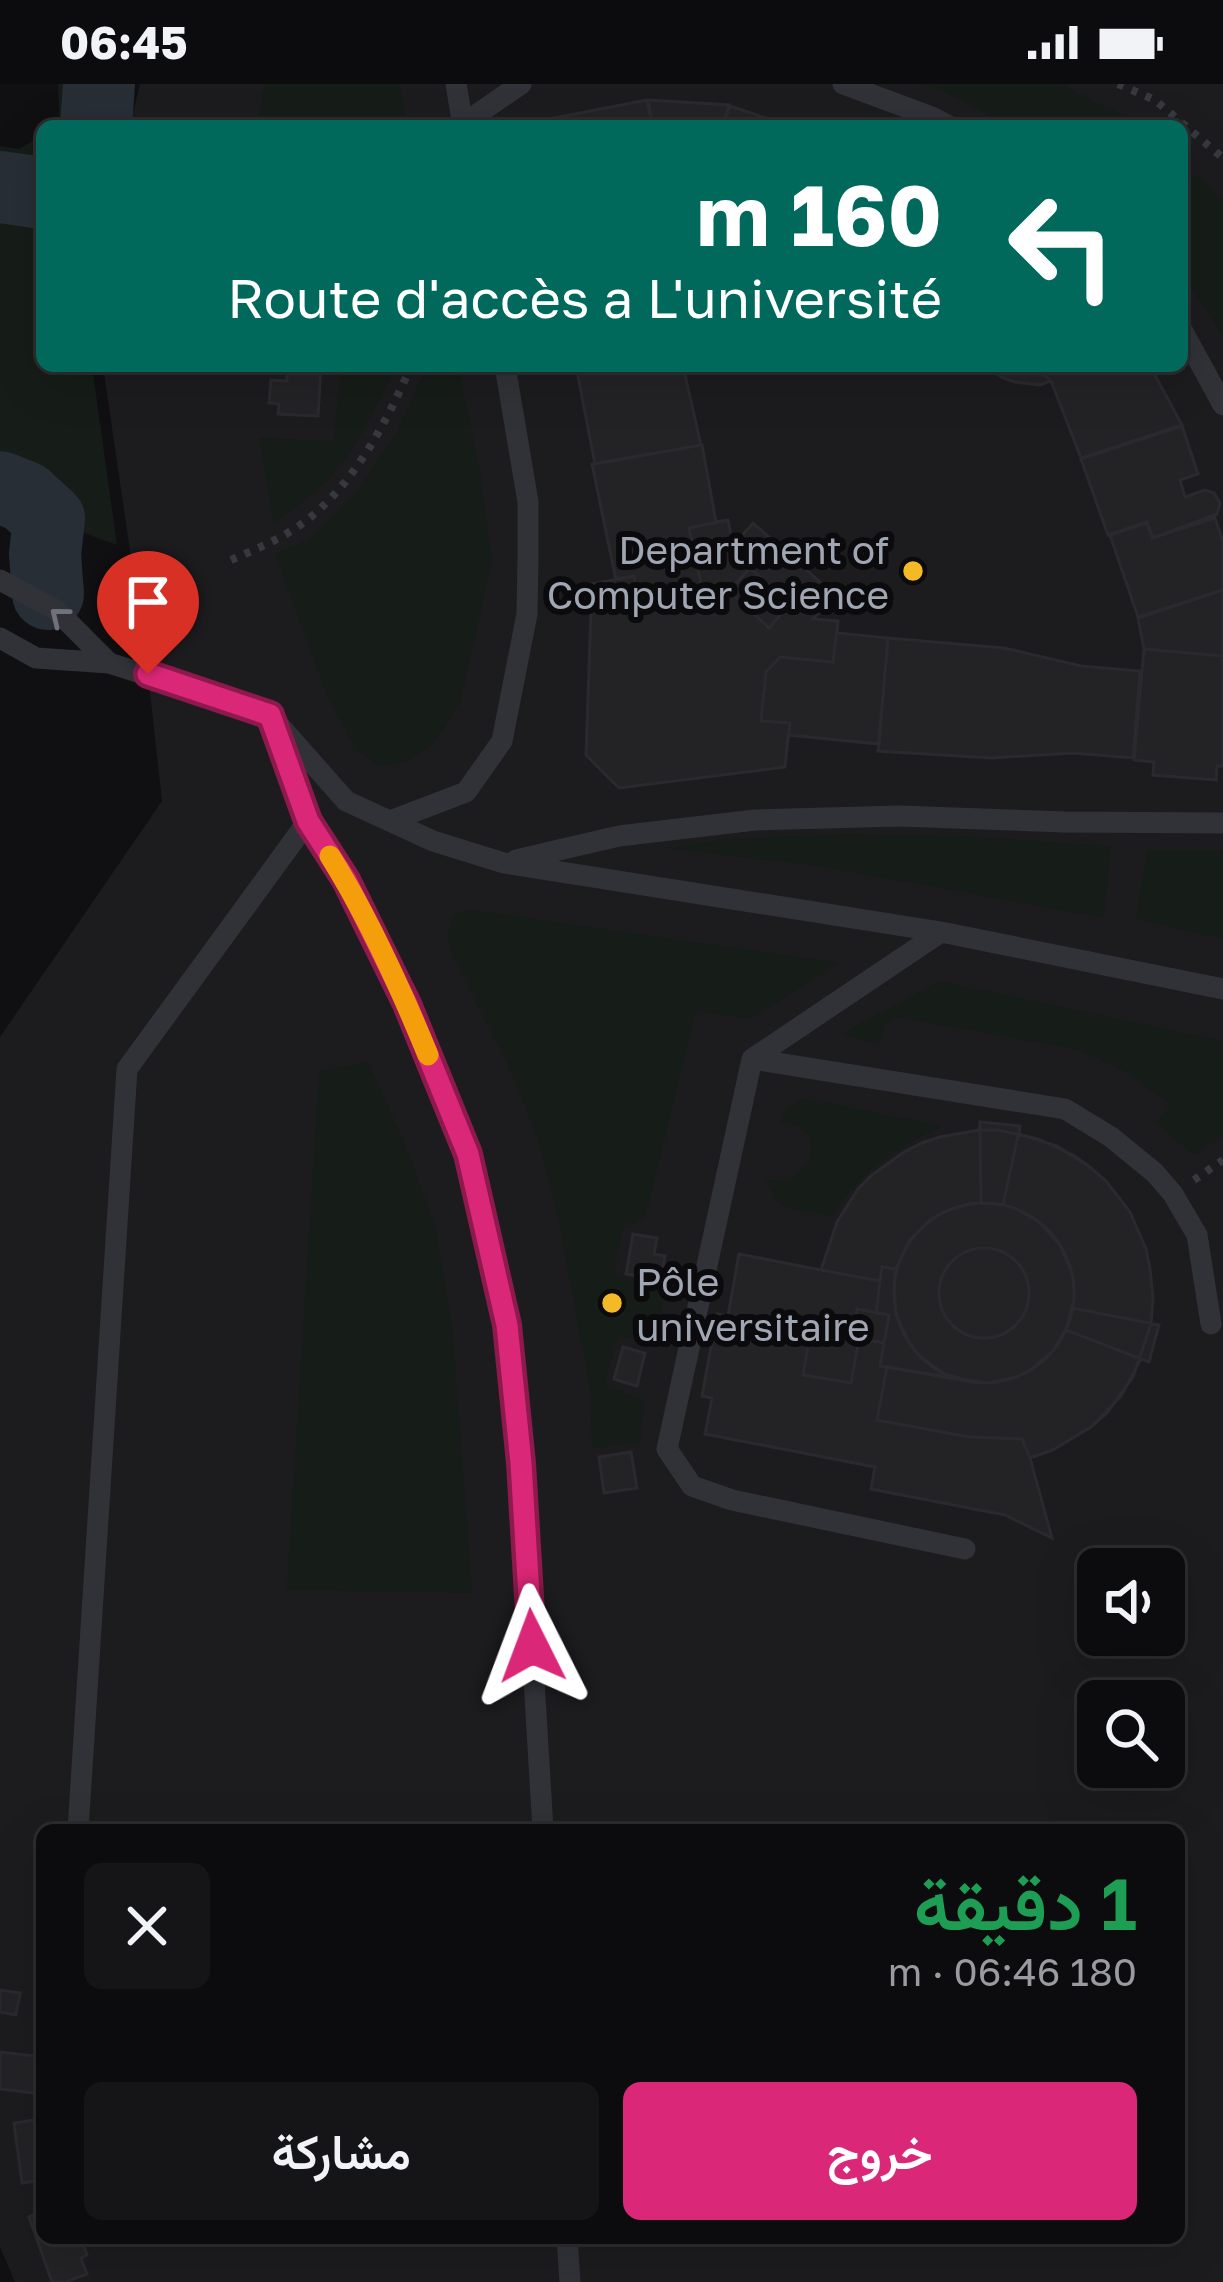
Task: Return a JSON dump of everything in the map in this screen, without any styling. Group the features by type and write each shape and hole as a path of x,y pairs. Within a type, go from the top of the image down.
{"lane":[{"path":"456,84 462,120"},
{"path":"470,120 521,84"},
{"path":"843,84 938,120"},
{"path":"1188,340 1223,405"},
{"path":"389,821 466,792 502,741 527,614 528,556 528,502 506,372"},
{"path":"0,580 56,610 109,663"},
{"path":"0,638 36,658 109,663 270,715 346,801 433,841 504,862 941,932 1223,989"},
{"path":"270,715 308,821 346,880 407,1004 468,1154 507,1325 521,1463 543,1824"},
{"path":"504,862 619,836 755,820 899,816 1223,823"},
{"path":"78,1824 127,1069 308,821"},
{"path":"941,932 752,1059 667,1449 692,1486 732,1500 965,1549"},
{"path":"752,1059 1065,1108 1112,1137 1173,1194 1197,1235 1211,1324"},
{"path":"567,2244 570,2282"}],"path":[{"path":"1118,84 1155,100 1178,120"},
{"path":"1188,128 1223,158"},
{"path":"231,560 290,532 315,513 376,436 408,372"}],"shaded area":[{"path":"58,84 131,84 122,120 60,120"},
{"name":"Pôle universitaire","path":"140,84 1223,84 1223,2282 15,2282 0,2247 0,1037 162,801 104,372 1188,372 1188,120 131,120"},
{"path":"265,84 399,84 407,120 258,120"},
{"path":"921,84 1065,84 1135,120 999,120"},
{"path":"36,139 36,372 93,372 117,545 0,502 0,146 19,149"},
{"path":"1197,174 1223,200 1223,337 1188,282 1188,182"},
{"path":"341,372 393,372 343,462 312,494 273,523 259,438 333,441"},
{"path":"424,372 459,372 492,561 461,700 435,742 408,761 381,766 357,751 328,698 275,554 306,541 358,489 397,431"},
{"path":"847,834 1111,846 1104,918 818,866 664,848 725,839"},
{"path":"1147,850 1223,850 1223,939 1136,919"},
{"path":"473,910 840,963 750,1019 696,1011 645,1219 622,1229 614,1274 667,1287 655,1344 618,1336 605,1385 644,1400 640,1443 592,1448 590,1387 558,1218 536,1134 508,1065 450,950 448,932 454,914"},
{"path":"940,981 1223,1041 1223,1136 1194,1155 1156,1123 1171,1105 1123,1070 1075,1049 897,1017 884,1026 880,1044 841,1034"},
{"path":"368,1062 436,1228 453,1333 472,1593 287,1590 319,1071"},
{"path":"804,1098 942,1126 880,1162 833,1216 788,1208 776,1201 766,1180 788,1181 807,1162 808,1136 780,1121 786,1109"}],"building":[{"path":"647,100 651,120 544,120"},
{"path":"648,100 729,105 724,120 652,120"},
{"path":"730,106 772,120 725,120"},
{"path":"287,372 321,372 318,416 278,414 279,404 269,403 271,380 287,381"},
{"path":"577,372 684,372 701,445 595,464"},
{"path":"993,372 1041,372 1051,381 1040,385"},
{"path":"1041,372 1153,372 1182,425 1081,458 1051,381"},
{"path":"1182,426 1198,474 1180,480 1185,497 1205,490 1214,493 1220,503 1217,514 1153,538 1147,522 1108,535 1081,459"},
{"name":"Department of Computer Science","path":"702,445 716,522 728,520 733,546 753,523 835,595 813,619 838,621 837,633 888,638 879,744 788,735 785,767 619,788 586,755 592,584 616,580 592,464"},
{"path":"1215,518 1223,542 1223,590 1138,617 1110,535 1147,523 1152,538"},
{"name":"Department of Computer Science","path":"728,520 733,546 753,523 835,595 813,619 838,621 833,662 780,657 766,672 761,721 790,723 785,767 619,788 586,755 592,584 634,576 638,605 688,596 701,583 689,528"},
{"path":"750,568 790,604 769,628 729,591"},
{"path":"1223,590 1223,656 1144,649 1138,618"},
{"path":"888,638 1004,648 1081,666 1140,671 1133,758 1073,753 991,758 878,751"},
{"path":"1144,649 1223,656 1223,766 1217,766 1216,780 1153,775 1154,762 1134,760"},
{"path":"980,1122 1020,1126 1019,1134 1057,1146 1091,1168 1130,1212 1150,1268 1151,1324 1159,1325 1149,1362 1141,1359 1121,1396 1091,1427 1030,1458 1052,1538 1005,1515 871,1489 875,1467 705,1434 712,1398 702,1396 717,1314 728,1316 739,1254 821,1270 837,1222 872,1175 922,1143 979,1130"},
{"path":"980,1122 1020,1126 1003,1205 981,1203"},
{"path":"979,1130 1038,1139 1091,1168 1130,1212 1150,1268 1151,1324 1133,1377 1091,1427 1030,1458 1022,1439 969,1437 877,1420 887,1367 987,1383 1017,1377 1052,1352 1067,1327 1074,1284 1059,1244 1039,1222 1000,1204 971,1203 930,1220 909,1241 896,1269 882,1267 880,1281 821,1270 837,1222 872,1175 922,1143"},
{"path":"984,1203 1018,1210 1048,1229 1067,1259 1074,1293 1067,1327 1048,1357 1018,1376 984,1383 950,1376 920,1357 901,1327 894,1293 901,1259 920,1229 950,1210"},
{"path":"633,1234 657,1238 654,1254 665,1256 661,1280 626,1274"},
{"path":"984,1248 1001,1251 1016,1261 1026,1276 1026,1310 1016,1325 1001,1335 984,1338 967,1335 952,1325 942,1310 939,1293 942,1276 952,1261 967,1251"},
{"path":"882,1267 896,1269 896,1315 918,1355 943,1373 972,1382 880,1366 889,1315 876,1313"},
{"path":"1072,1308 1159,1325 1149,1362 1066,1330"},
{"path":"857,1309 889,1315 884,1343 859,1339 851,1383 803,1375 812,1323 854,1331"},
{"path":"623,1347 645,1353 637,1386 614,1379"},
{"path":"631,1452 637,1488 604,1493 599,1457"},
{"path":"0,1990 20,1993 16,2015 0,2012"},
{"path":"0,2052 36,2056 36,2093 0,2089"},
{"path":"36,2120 36,2181 22,2183 14,2123"},
{"path":"39,2244 83,2244 87,2255 81,2258 87,2274 52,2282"}],"waterway":[{"path":"96,120 99,84"},
{"path":"0,187 36,192"},
{"path":"0,487 25,497 49,519 48,594"}],"slow traffic":[{"path":"330,856 346,880 428,1055"}],"place":[{"name":"Department of Computer Science","path":"913,571"},
{"name":"Pôle universitaire","path":"612,1303"}],"route":[{"path":"148,674 270,715 308,821 346,880 407,1004 468,1154 507,1325 532,1646"}]}
